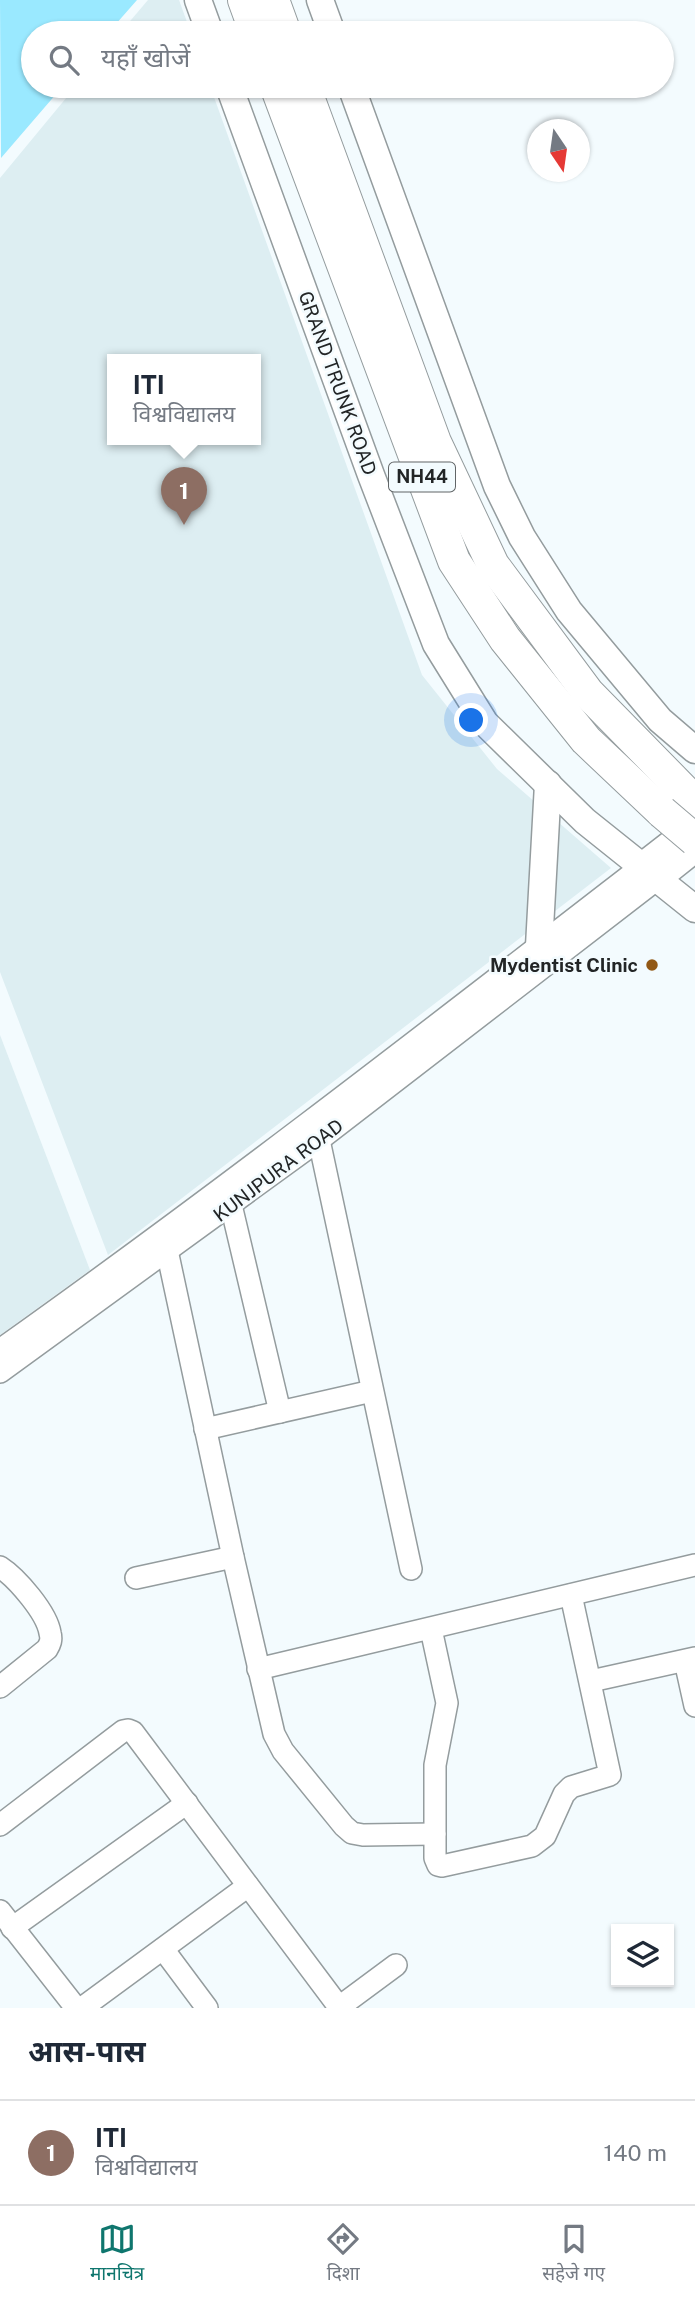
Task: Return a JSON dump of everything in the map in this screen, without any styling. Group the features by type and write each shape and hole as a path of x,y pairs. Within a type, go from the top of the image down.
{"highway":[{"path":"244,0 252,21"},
{"path":"273,0 281,21"},
{"name":"NH44","path":"280,98 454,561 505,639 586,740 680,802"},
{"name":"NH44","path":"308,98 435,442 493,565 588,693 680,802 695,840"}],"main road":[{"path":"198,0 206,21"},
{"path":"320,0 328,21"},
{"name":"GRAND TRUNK ROAD","path":"233,98 371,475 436,644 485,723 585,821 695,909"},
{"path":"355,98 497,486 522,537 569,611 660,720 695,751"},
{"path":"660,720 695,729"},
{"path":"545,953 548,784"},
{"path":"648,873 695,825"},
{"path":"648,873 695,849"}],"street":[{"name":"KUNJPURA ROAD","path":"0,1373 165,1242 361,1096 648,873"},
{"name":"KUNJPURA ROAD","path":"0,1350 165,1242 232,1205 319,1140 361,1096"},
{"path":"319,1140 411,1569"},
{"path":"232,1205 280,1412"},
{"path":"165,1242 274,1734 352,1833 435,1834"},
{"path":"205,1429 372,1391"},
{"path":"136,1578 233,1557"},
{"path":"258,1669 695,1565"},
{"path":"0,1567 13,1576 33,1602 46,1623 51,1641 47,1649 0,1687"},
{"path":"431,1629 447,1703 435,1765 435,1858 438,1865 532,1846 545,1836 564,1794 570,1787 610,1775 570,1595"},
{"path":"590,1681 690,1660 695,1706"},
{"path":"0,1825 123,1731 128,1730 133,1732 187,1803 339,2008 396,1965"},
{"path":"76,2008 6,1919 187,1803"},
{"path":"82,2008 248,1886"},
{"path":"163,1949 207,2008"}],"shaded area":[{"path":"0,0 137,0 119,21 21,21 21,98 53,98 1,158"},
{"path":"148,0 179,0 187,21 130,21"},
{"path":"66,98 214,98 422,675 497,769 611,868 108,1255 0,972 0,178"},
{"path":"0,1035 90,1270 0,1335"}],"place":[{"name":"ITI","path":"184,525"},
{"name":"Mydentist Clinic","path":"652,965"}]}
